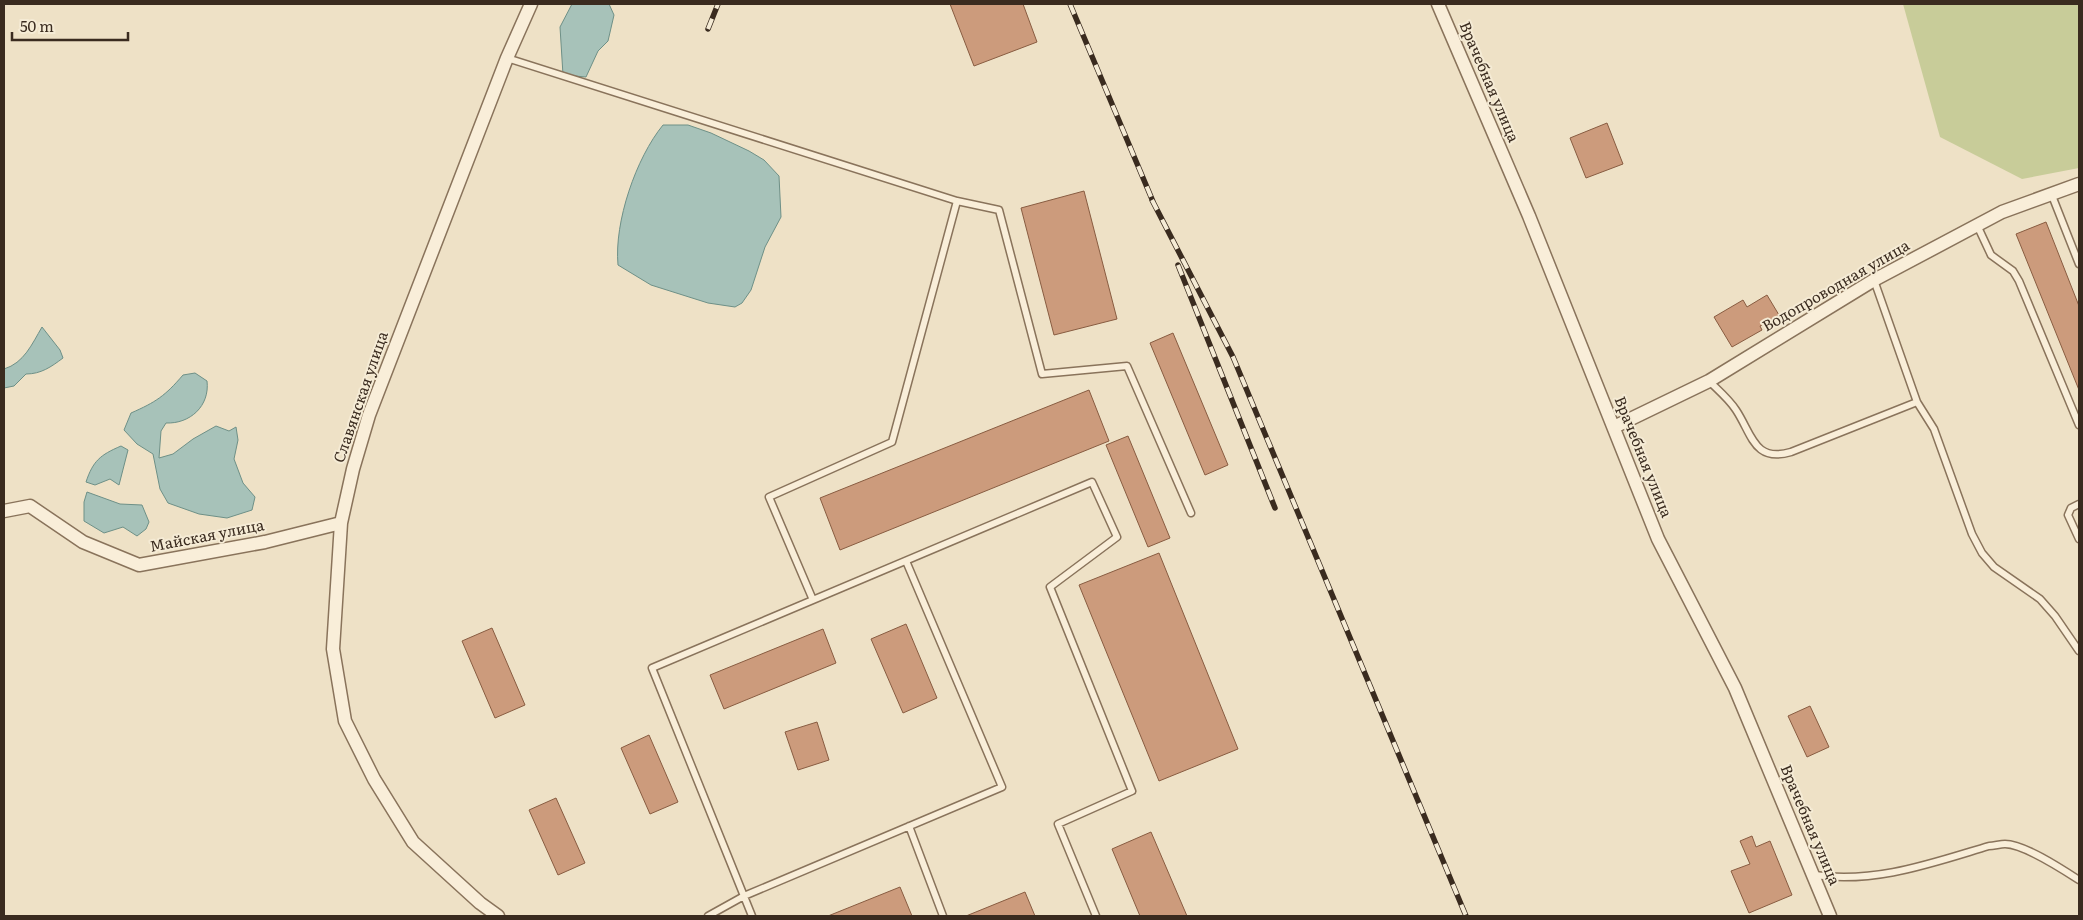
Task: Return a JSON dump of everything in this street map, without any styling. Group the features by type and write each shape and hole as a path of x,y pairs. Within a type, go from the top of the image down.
{"street":[{"name":"Славянская улица","path":"498,916 480,903 413,842 374,779 345,721 332,649 341,523 353,469 369,415 507,58 531,4"},
{"name":"Врачебная улица","path":"1438,4 1529,216 1658,539 1736,688 1830,916"},
{"name":"Водопроводная улица","path":"1614,427 1709,380 1874,280 1977,225 2002,212 2079,184"},
{"name":"Майская улица","path":"4,511 30,506 83,542 139,565 264,542 341,523"}],"lane":[{"path":"507,58 957,202 999,210 1042,374 1127,366 1191,513"},
{"path":"2051,193 2079,264"},
{"path":"812,600 769,497 892,442 957,202"},
{"path":"1977,225 1992,255 2014,271 2079,425"},
{"path":"1874,280 1917,402 1934,429 1972,534 1982,553 1994,567 2040,599 2055,616 2079,652"},
{"path":"1709,380 1734,407 1758,448 1771,455 1791,452 1917,402"},
{"path":"752,916 652,668 1092,482 1118,537 1050,586 1132,791 1058,824 1096,916"},
{"path":"2079,504 2071,508 2068,515 2079,539"},
{"path":"708,916 744,896 1002,787 906,561"},
{"path":"909,826 943,916"},
{"path":"1814,875 1850,878 1898,872 1989,846 2004,844 2016,846 2062,869 2079,880"}],"green space":[{"path":"1903,4 2079,4 2079,168 2022,179 1940,137"}],"water":[{"path":"572,4 609,4 614,15 608,41 598,51 586,77 563,75 560,27"},
{"path":"663,125 688,125 711,133 764,160 779,176 781,217 765,247 751,290 742,303 735,307 708,303 651,285 618,265 620,230 629,191 644,155"},
{"path":"42,327 60,350 63,358 46,369 26,374 14,386 4,388 4,369 22,358"},
{"path":"195,373 207,381 207,390 202,406 190,417 175,423 166,423 161,431 159,458 173,454 193,439 216,426 229,431 236,427 238,440 234,459 243,483 255,497 252,510 227,518 199,514 168,503 160,489 153,454 137,444 124,430 131,413 160,398 183,375"},
{"path":"121,446 128,450 119,485 110,479 95,485 86,482 91,469 98,460 108,452"},
{"path":"87,492 120,504 142,505 149,522 146,529 137,536 123,527 104,533 84,521 84,502"}],"building":[{"path":"950,4 1023,4 1037,42 974,66"},
{"path":"1607,123 1623,164 1586,178 1570,138"},
{"path":"1084,191 1117,319 1054,335 1021,208"},
{"path":"2046,222 2079,306 2079,390 2016,234"},
{"path":"1767,295 1779,315 1760,326 1762,330 1732,347 1714,317 1743,300 1747,307"},
{"path":"1173,333 1228,465 1205,475 1150,343"},
{"path":"1089,390 1109,441 840,550 820,498"},
{"path":"1128,436 1170,538 1148,547 1106,445"},
{"path":"1159,553 1238,749 1159,781 1079,585"},
{"path":"906,624 937,698 903,713 871,639"},
{"path":"492,628 525,705 495,718 462,641"},
{"path":"823,629 836,663 724,709 710,675"},
{"path":"1810,706 1829,747 1807,757 1788,716"},
{"path":"817,722 829,760 798,770 785,732"},
{"path":"649,735 678,802 650,814 621,748"},
{"path":"556,798 585,863 558,875 529,810"},
{"path":"1151,832 1187,916 1140,916 1112,849"},
{"path":"1752,836 1756,847 1770,841 1792,895 1749,913 1731,871 1750,864 1740,841"},
{"path":"900,887 912,916 828,916"},
{"path":"1025,892 1035,916 966,916"}],"railway":[{"path":"708,29 718,4"},
{"path":"1070,4 1154,204"},
{"path":"1152,200 1233,357 1466,916"},
{"path":"1178,265 1275,508"}]}
